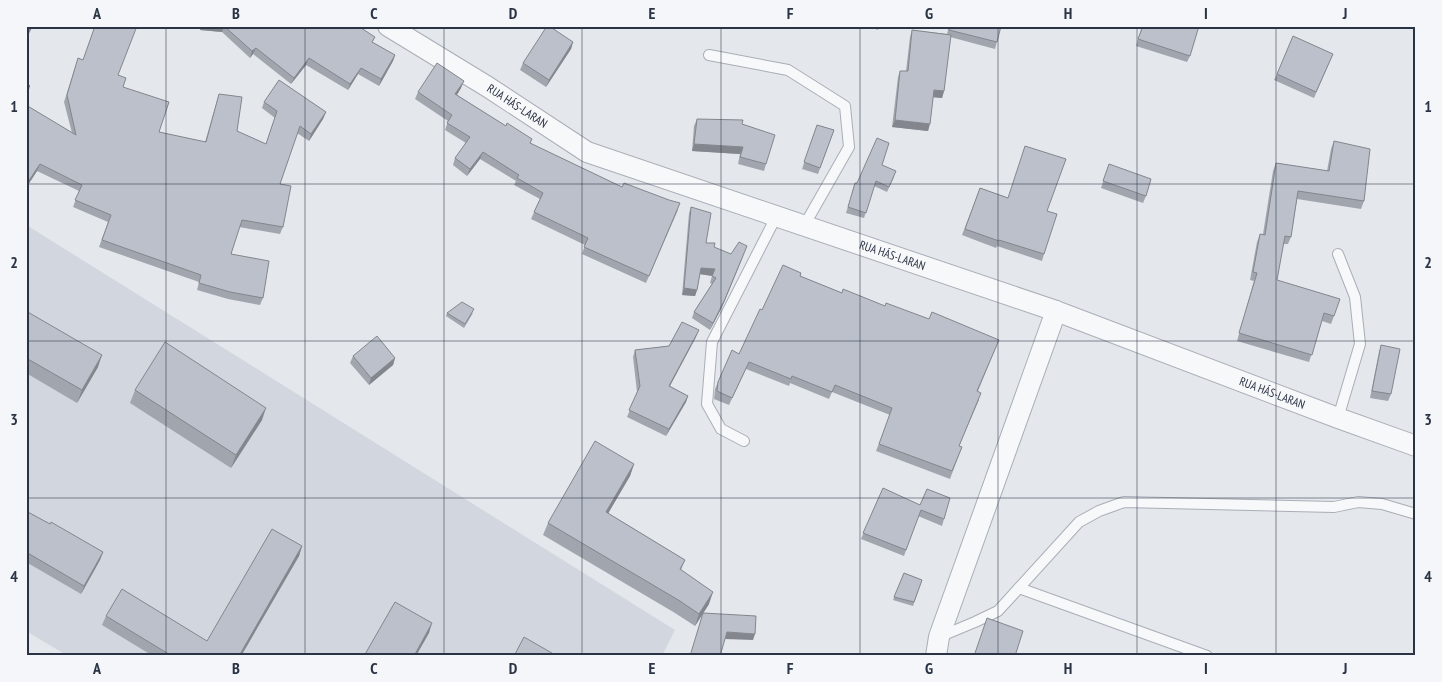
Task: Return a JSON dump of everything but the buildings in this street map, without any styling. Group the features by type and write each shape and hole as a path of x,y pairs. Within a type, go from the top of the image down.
{"street":[{"name":"RUA HÁS-LARAN","path":"388,26 488,86 587,152 1056,312 1416,446"},
{"path":"938,646 1056,312"}],"lane":[{"path":"709,55 788,70 844,106 849,146 804,226"},
{"path":"744,441 721,429 707,404 712,342 776,216"},
{"path":"1338,254 1355,297 1360,344 1338,418"},
{"path":"938,646 975,622 998,611 1079,522 1124,502 1334,507 1358,502 1382,504 1416,514"},
{"path":"1019,588 1207,656"}],"shaded area":[{"path":"28,226 675,630 662,656 68,656 26,631 26,228"}]}
